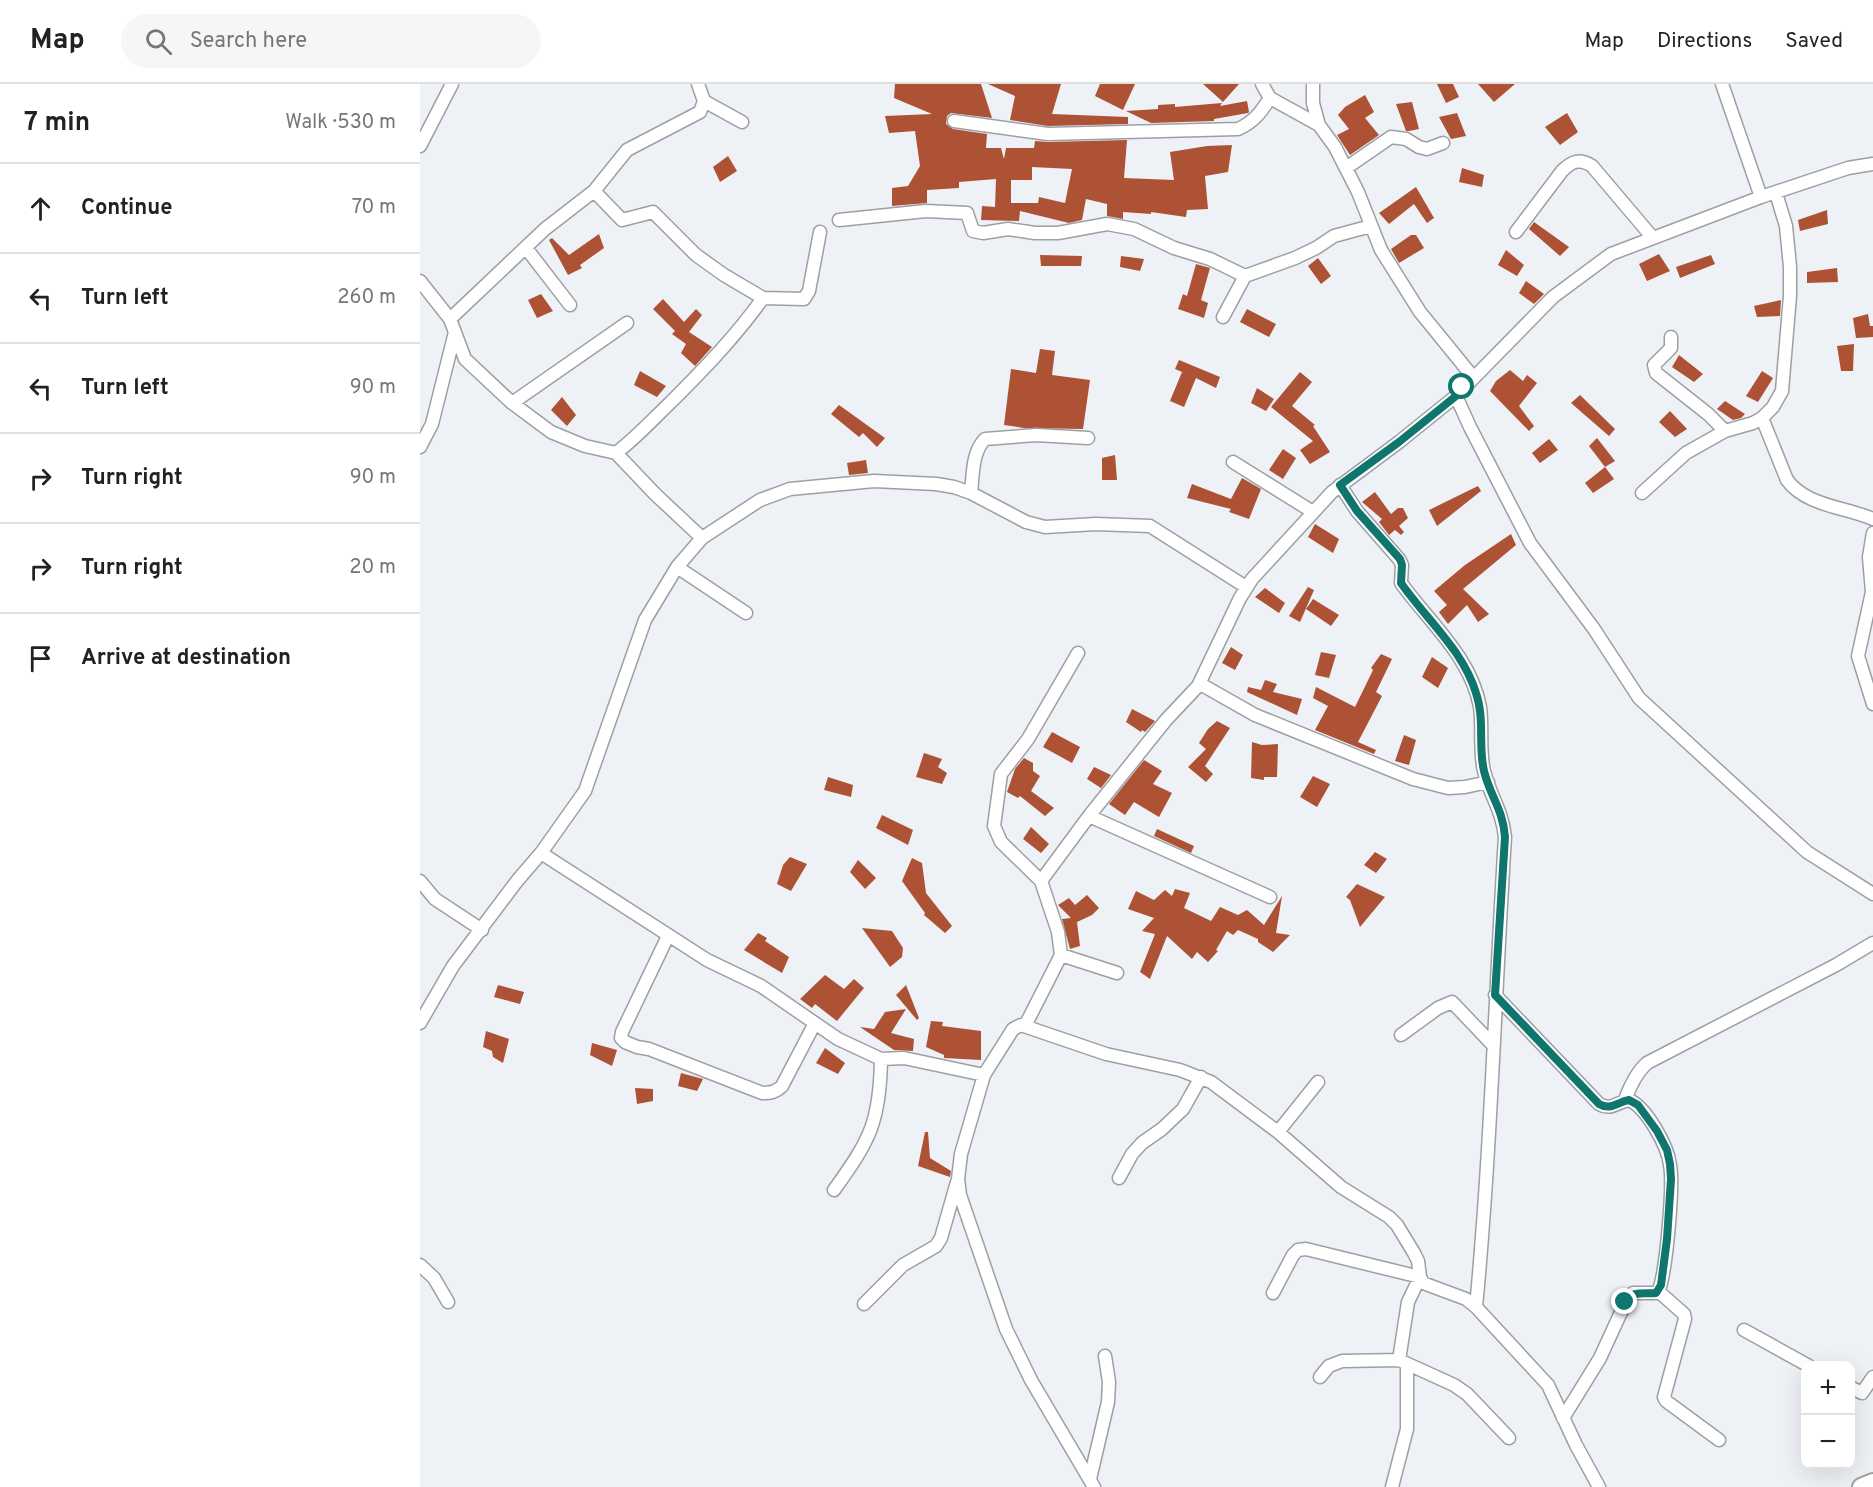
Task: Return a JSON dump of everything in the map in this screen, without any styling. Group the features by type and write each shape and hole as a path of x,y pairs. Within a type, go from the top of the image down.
{"main road":[{"path":"1860,1487 1873,1482"}],"street":[{"path":"420,146 452,84"},
{"path":"450,320 545,229 594,191 627,150 695,115 703,107 704,101 698,84"},
{"path":"1262,84 1270,98 1319,124"},
{"path":"1313,84 1313,103 1319,124 1335,147 1358,192 1381,250 1420,312 1473,377"},
{"path":"1722,84 1761,197"},
{"path":"954,121 1048,134 1238,129 1250,124 1270,98"},
{"path":"704,101 742,122"},
{"path":"1346,168 1391,137 1406,139 1427,149 1443,143"},
{"path":"1516,232 1562,171 1570,163 1578,160 1592,166 1653,238"},
{"path":"1041,881 1089,816 1166,720 1198,686 1246,586 1340,485 1456,396 1553,297 1611,254 1761,197 1848,168 1873,164"},
{"path":"594,191 622,220 653,212 696,255 763,298 804,299 809,291 820,231"},
{"path":"1642,493 1686,453 1725,431 1753,423 1761,418 1773,407 1782,392 1790,296 1790,267 1785,226 1776,193"},
{"path":"839,220 926,211 950,211 967,213 973,231 983,233 1008,229 1035,233 1058,233 1107,224 1134,229 1174,248 1210,259 1245,276"},
{"path":"1223,317 1245,276 1295,258 1334,236 1371,226"},
{"path":"526,248 570,305"},
{"path":"420,281 450,320 465,359 512,403 551,432 585,446 616,453 702,538"},
{"path":"616,453 639,436 707,367 743,327 763,298"},
{"path":"512,403 627,323"},
{"path":"420,447 432,424 455,332"},
{"path":"1671,337 1671,348 1654,365 1656,373 1708,414 1725,431"},
{"path":"1456,396 1530,543 1594,629 1639,698 1807,852 1873,894"},
{"path":"1761,418 1792,488 1810,499 1873,519"},
{"path":"970,493 976,454 979,444 985,439 1035,435 1088,438"},
{"path":"1233,462 1313,512"},
{"path":"420,1023 453,966 517,881 542,852 585,791 645,620 677,567 702,538 760,500 790,489 874,481 954,487 1026,522 1045,528 1096,524 1150,526 1246,586"},
{"path":"1340,485 1357,511 1400,559 1401,583 1462,662 1472,682 1480,707 1483,761 1488,782 1504,822 1487,1170 1476,1306"},
{"path":"1873,533 1869,557 1872,592 1858,656 1873,704"},
{"path":"677,567 746,613"},
{"path":"1025,1026 1061,955 1058,932 1041,881 1001,842 994,826 1001,774 1028,739 1078,652"},
{"path":"1198,686 1204,686 1255,715 1413,779 1448,788 1488,782"},
{"path":"1089,816 1270,897"},
{"path":"542,852 668,936 707,960 761,986 838,1039 881,1059 904,1058 984,1075"},
{"path":"420,881 435,899 482,930"},
{"path":"668,936 622,1032 621,1038 626,1042 762,1093 770,1093 782,1086 815,1023"},
{"path":"1625,1100 1631,1084 1647,1063 1836,965 1873,943"},
{"path":"1061,955 1117,973"},
{"path":"1495,995 1599,1104 1611,1108 1629,1100 1638,1105 1657,1131 1667,1150 1670,1164 1667,1239 1661,1285 1658,1291 1652,1294 1634,1293 1628,1297 1600,1358 1563,1418"},
{"path":"1401,1035 1438,1008 1452,1002 1493,1045"},
{"path":"864,1304 903,1265 936,1246 941,1238 958,1179 961,1154 984,1075 1013,1029 1021,1025 1106,1054 1180,1070 1201,1077 1278,1132 1341,1187 1389,1217 1397,1225 1414,1253 1420,1277 1429,1287 1466,1299 1476,1306 1548,1385 1575,1445 1599,1487"},
{"path":"834,1190 863,1147 875,1121 881,1088 881,1059"},
{"path":"1119,1178 1132,1154 1142,1143 1162,1129 1183,1109 1201,1077"},
{"path":"1278,1132 1318,1082"},
{"path":"958,1179 960,1195 1006,1329 1031,1380 1092,1483"},
{"path":"1273,1293 1293,1255 1298,1250 1306,1249 1420,1277"},
{"path":"420,1265 434,1278 448,1302"},
{"path":"1392,1487 1407,1429 1403,1362 1408,1302 1420,1277"},
{"path":"1658,1291 1684,1314 1685,1319 1664,1397 1666,1401 1719,1440"},
{"path":"1744,1330 1802,1361"},
{"path":"1092,1483 1108,1402 1109,1382 1105,1356"},
{"path":"1320,1377 1329,1366 1342,1361 1403,1362 1460,1390 1509,1438"},
{"path":"1855,1389 1862,1393 1873,1377"}],"building":[{"path":"895,84 981,84 992,118 951,113 947,116 946,124 953,129 987,134 986,148 1001,148 1004,159 1006,148 1034,148 1035,141 1127,140 1124,178 1174,180 1170,152 1207,146 1232,145 1228,172 1205,176 1208,209 1187,210 1186,217 1151,212 1151,214 1123,212 1123,219 1107,216 1107,204 1086,199 1082,220 1069,223 1020,211 1019,221 981,220 982,206 995,207 996,179 959,182 959,188 927,190 927,203 892,206 892,188 908,186 920,166 915,131 889,133 885,116 932,114 894,98","holes":["1032,167 1072,169 1065,203 1039,197 1038,203 1011,203 1011,180 1032,180"]},
{"path":"988,84 1061,84 1052,114 1128,117 1128,124 1048,126 1010,120 1015,96"},
{"path":"1100,84 1135,84 1123,110 1095,96"},
{"path":"1203,84 1239,84 1223,102"},
{"path":"1437,84 1453,84 1459,97 1446,103"},
{"path":"1478,84 1515,84 1494,102"},
{"path":"1365,95 1374,112 1365,118 1379,135 1350,155 1337,135 1349,129 1338,115 1345,107"},
{"path":"1247,101 1248,113 1214,119 1214,121 1151,123 1126,111 1158,109 1158,105 1175,104 1175,107 1222,103 1220,106"},
{"path":"1412,102 1419,129 1406,131 1396,104"},
{"path":"1457,113 1466,136 1451,139 1439,117"},
{"path":"1567,113 1578,132 1560,145 1545,127"},
{"path":"728,156 737,171 720,182 713,167"},
{"path":"1462,168 1484,175 1482,187 1459,182"},
{"path":"1416,187 1434,218 1427,223 1414,204 1389,224 1379,213"},
{"path":"1827,210 1828,224 1800,231 1798,220"},
{"path":"1534,222 1569,247 1560,256 1529,229"},
{"path":"599,234 604,248 580,265 582,268 568,275 549,240 552,238 569,255"},
{"path":"1411,235 1416,235 1424,248 1399,263 1391,249"},
{"path":"1506,250 1524,265 1517,276 1498,265"},
{"path":"1659,254 1670,271 1647,281 1639,264"},
{"path":"1040,255 1082,256 1081,266 1041,266"},
{"path":"1711,255 1715,264 1680,278 1676,267"},
{"path":"1121,256 1144,259 1140,271 1120,267"},
{"path":"1318,258 1331,276 1321,284 1308,266"},
{"path":"1196,264 1210,268 1201,300 1208,303 1204,318 1178,309 1183,294 1187,296"},
{"path":"1837,268 1838,282 1807,283 1807,272"},
{"path":"1526,281 1544,294 1534,304 1519,293"},
{"path":"541,294 553,311 537,318 528,300"},
{"path":"663,299 684,322 696,309 702,315 689,332 712,347 695,366 681,353 686,344 672,334 675,331 653,309"},
{"path":"1781,300 1780,316 1757,317 1754,306"},
{"path":"1247,309 1276,324 1269,337 1240,322"},
{"path":"1868,314 1870,326 1873,326 1873,337 1856,338 1853,318"},
{"path":"1854,344 1853,371 1841,371 1837,346"},
{"path":"1040,349 1055,351 1052,375 1090,380 1083,429 1024,428 1004,425 1011,369 1036,373"},
{"path":"1679,355 1703,374 1694,382 1672,367"},
{"path":"1179,360 1220,377 1216,388 1196,378 1184,407 1170,401 1182,372 1187,374 1175,369"},
{"path":"1510,370 1523,381 1527,375 1537,383 1519,406 1534,426 1529,431 1490,391 1496,381"},
{"path":"640,371 666,386 657,397 634,385"},
{"path":"1762,371 1773,378 1758,402 1746,396"},
{"path":"1300,372 1312,382 1292,406 1315,425 1313,426 1330,452 1310,464 1300,450 1313,441 1271,407"},
{"path":"1257,388 1274,399 1266,411 1251,403"},
{"path":"1580,395 1615,429 1609,436 1571,403"},
{"path":"562,397 576,415 567,426 551,410"},
{"path":"1725,401 1745,414 1733,420 1717,409"},
{"path":"839,405 885,438 877,447 863,433 859,437 831,414"},
{"path":"1670,411 1687,429 1675,437 1659,422"},
{"path":"1597,438 1615,461 1605,467 1589,446"},
{"path":"1549,439 1558,450 1540,463 1532,453"},
{"path":"1283,449 1296,458 1283,479 1269,470"},
{"path":"1115,455 1117,480 1102,480 1102,458"},
{"path":"866,460 868,473 849,475 847,463"},
{"path":"1605,467 1614,479 1593,493 1585,483"},
{"path":"1242,478 1261,489 1249,519 1229,512 1231,509 1187,498 1192,484 1231,499"},
{"path":"1478,486 1481,491 1437,526 1429,510"},
{"path":"1375,492 1391,514 1398,508 1403,508 1408,518 1399,526 1404,532 1401,535 1395,530 1389,535 1379,522 1382,519 1362,502"},
{"path":"1315,524 1339,539 1333,553 1308,537"},
{"path":"1511,534 1516,545 1463,589 1489,614 1478,622 1467,605 1448,624 1439,612 1447,605 1434,591 1465,565"},
{"path":"1308,587 1314,590 1300,622 1289,616"},
{"path":"1265,588 1285,603 1279,613 1255,597"},
{"path":"1313,599 1339,615 1331,626 1306,609"},
{"path":"1231,647 1243,655 1235,670 1222,663"},
{"path":"1321,652 1336,655 1329,678 1315,675"},
{"path":"1381,654 1392,659 1376,692 1382,696 1358,742 1376,750 1374,754 1315,730 1328,706 1313,698 1316,687 1355,707 1373,670 1371,668"},
{"path":"1432,657 1448,668 1438,688 1422,677"},
{"path":"1265,680 1277,684 1273,692 1302,699 1297,715 1247,692 1248,687 1261,690"},
{"path":"1132,709 1155,721 1145,732 1142,730 1141,732 1126,722"},
{"path":"1217,721 1230,728 1205,766 1213,774 1206,782 1188,767 1206,749 1199,743 1208,729"},
{"path":"1052,732 1080,747 1072,763 1043,747"},
{"path":"1404,735 1416,740 1409,765 1395,761"},
{"path":"1252,742 1262,745 1278,744 1277,777 1264,777 1264,780 1251,778"},
{"path":"924,753 942,759 938,767 947,773 942,784 916,777"},
{"path":"1024,758 1033,763 1033,771 1040,776 1031,791 1054,808 1045,816 1020,796 1018,798 1007,792 1015,769"},
{"path":"1144,760 1162,771 1153,784 1172,793 1159,817 1134,802 1125,815 1109,804"},
{"path":"1094,767 1111,775 1101,788 1087,779"},
{"path":"1313,776 1330,784 1317,807 1300,797"},
{"path":"828,777 853,785 851,797 824,790"},
{"path":"882,815 913,830 908,845 876,828"},
{"path":"1031,827 1049,844 1041,853 1023,839"},
{"path":"1157,829 1194,846 1191,853 1154,836"},
{"path":"1375,852 1387,859 1376,873 1364,865"},
{"path":"790,857 807,864 791,891 777,884 783,865"},
{"path":"912,858 922,863 926,893 952,926 945,933 924,915 925,913 902,881"},
{"path":"858,860 876,878 865,889 850,872"},
{"path":"1357,884 1385,897 1360,927 1350,900 1346,897"},
{"path":"1175,889 1190,893 1184,908 1211,921 1220,907 1238,915 1247,910 1264,925 1282,896 1276,933 1290,935 1273,952 1258,942 1258,939 1238,930 1233,935 1227,931 1216,950 1218,951 1208,962 1197,952 1192,959 1167,936 1150,979 1140,972 1155,934 1142,931 1154,918 1128,909 1136,891 1154,900 1165,890 1172,896"},
{"path":"1087,895 1099,908 1092,915 1077,922 1080,946 1070,949 1062,919 1071,918 1058,905 1069,898 1075,905"},
{"path":"862,928 892,931 903,948 902,957 890,967"},
{"path":"758,933 767,938 765,941 789,957 782,973 744,950"},
{"path":"825,975 844,989 854,979 864,988 837,1021 815,1004 812,1008 800,999"},
{"path":"498,985 524,992 520,1004 494,997"},
{"path":"906,985 919,1018 917,1020 896,995"},
{"path":"906,1009 891,1033 914,1039 913,1051 894,1050 860,1027 874,1029 885,1012"},
{"path":"931,1021 943,1022 942,1026 981,1031 981,1060 944,1058 944,1055 926,1047"},
{"path":"486,1031 509,1039 503,1063 493,1057 492,1051 483,1047"},
{"path":"592,1043 617,1050 612,1066 590,1055"},
{"path":"825,1048 845,1063 838,1074 816,1063"},
{"path":"681,1073 703,1079 697,1091 678,1086"},
{"path":"635,1088 653,1089 653,1101 637,1104"},
{"path":"925,1132 928,1132 930,1158 951,1171 950,1177 918,1166"}],"route":[{"path":"1462,387 1456,396 1399,442 1340,485 1357,511 1400,559 1401,583 1462,662 1476,693 1480,707 1484,770 1504,822 1505,837 1495,995 1599,1104 1611,1108 1629,1100 1638,1105 1657,1131 1667,1150 1671,1179 1661,1285 1656,1293 1634,1293 1625,1302"}]}
